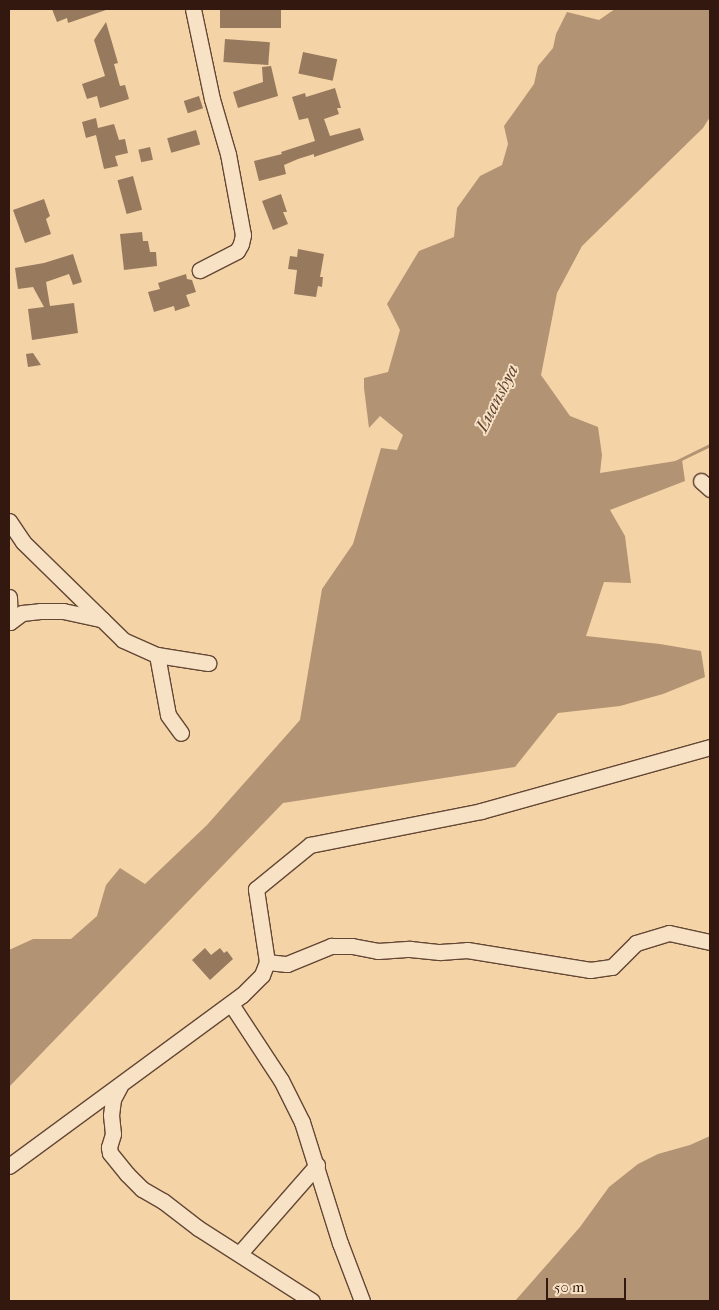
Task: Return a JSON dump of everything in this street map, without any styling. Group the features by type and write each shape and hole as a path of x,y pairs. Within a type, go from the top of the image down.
{"street":[{"path":"193,9 214,107 228,154 243,236 237,251 200,270"},
{"path":"9,522 23,542 123,640 157,655 208,663"},
{"path":"9,597 10,622 22,613 40,611 63,611 102,619"},
{"path":"157,655 168,715 180,733"},
{"path":"9,1166 231,1004 262,975 267,962 256,889 310,845 481,811 710,748"},
{"path":"267,962 287,964 331,946 352,946 378,951 410,948 440,952 467,950 590,970 612,967 636,943 669,934 710,942"},
{"path":"231,1004 281,1080 302,1122 317,1164 340,1243 362,1301"},
{"path":"121,1084 113,1098 111,1115 113,1134 110,1153 142,1189 163,1201 198,1228 240,1253 312,1301"},
{"path":"240,1253 317,1164"}],"water":[{"path":"615,9 710,9 710,117 703,128 582,246 557,293 541,375 570,416 598,427 602,455 600,473 682,460 685,481 610,510 625,536 631,583 604,582 586,636 660,644 701,651 705,677 663,694 620,706 558,713 515,767 283,803 9,1087 9,950 33,939 71,939 97,916 106,885 120,868 145,884 207,825 300,720 322,589 353,544 381,448 397,450 403,435 380,416 369,428 364,388 364,378 388,372 400,330 387,304 419,251 454,237 457,208 480,176 502,165 508,144 504,126 534,84 538,66 553,48 556,34 567,12 599,20"},
{"path":"710,1136 710,1301 515,1301 580,1227 609,1187 638,1164 658,1154 690,1145"}],"building":[{"path":"52,9 106,10 68,23 67,18 57,22"},
{"path":"220,9 281,9 281,28 220,28"},
{"path":"106,22 118,63 114,64 120,86 125,85 129,99 100,108 97,96 87,99 82,84 105,76 94,40"},
{"path":"225,39 270,42 268,65 223,62"},
{"path":"303,52 337,59 333,81 298,74"},
{"path":"271,66 278,96 238,108 233,92 263,82 262,67"},
{"path":"335,88 341,108 337,108 339,114 324,119 330,136 360,128 364,140 314,157 314,154 298,159 284,165 286,174 259,181 254,161 282,154 281,152 315,141 308,118 299,120 292,97 305,93 306,97"},
{"path":"199,96 203,108 188,113 184,101"},
{"path":"96,118 98,128 114,124 119,140 125,139 128,153 115,156 118,166 104,169 96,135 86,138 82,122"},
{"path":"196,130 200,144 171,153 167,138"},
{"path":"150,147 153,160 141,162 138,150"},
{"path":"133,176 142,210 127,214 118,180"},
{"path":"281,194 287,212 283,212 288,224 273,230 262,201"},
{"path":"44,199 50,216 46,219 51,234 25,243 13,210"},
{"path":"142,232 143,241 148,241 150,252 156,252 157,266 124,270 120,234"},
{"path":"298,249 324,254 320,277 323,277 322,287 318,286 316,297 294,294 297,270 288,269 290,256 297,257"},
{"path":"73,254 82,282 73,285 69,274 46,282 50,306 74,303 78,333 32,340 28,309 44,307 33,287 18,289 15,268 44,263"},
{"path":"186,274 187,279 192,280 196,292 186,295 190,306 175,311 174,306 154,312 148,292 160,289 158,283"},
{"path":"33,353 41,365 28,367 26,354"},
{"path":"205,948 211,955 220,948 224,953 227,951 233,959 210,980 192,960"}],"waterway":[{"name":"Luanshya","path":"675,462 710,445"}]}
